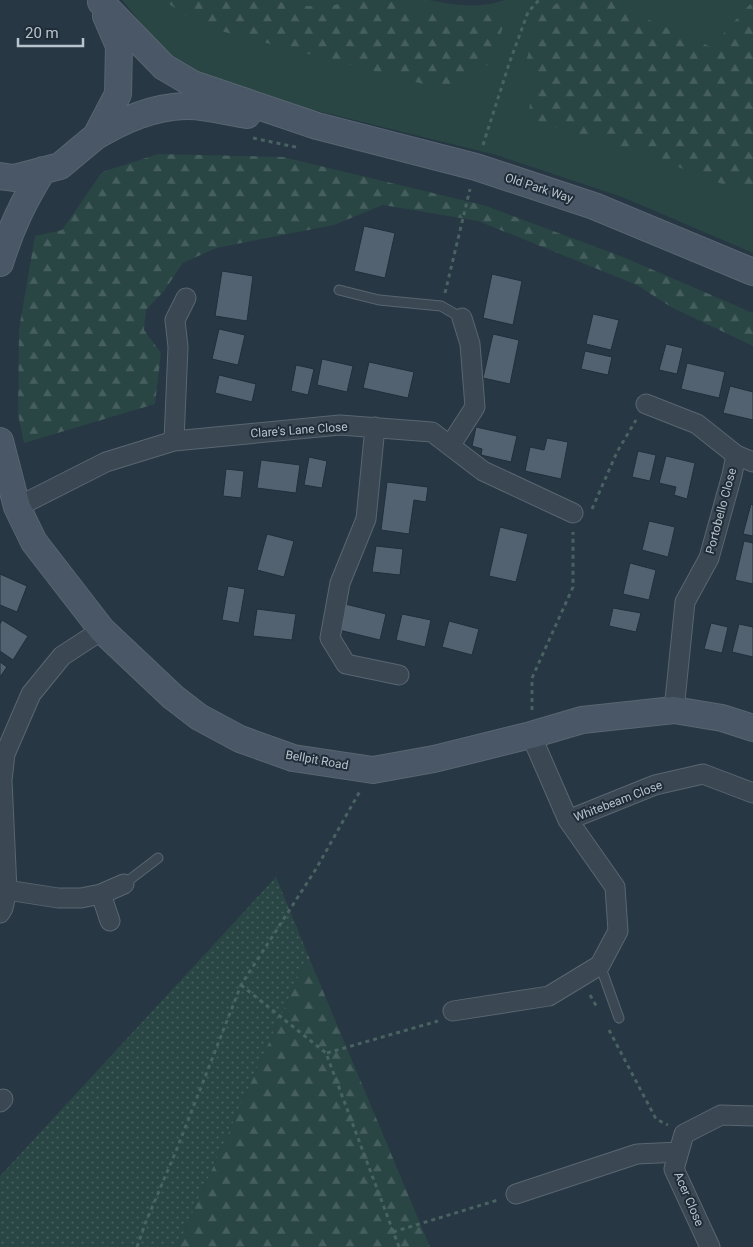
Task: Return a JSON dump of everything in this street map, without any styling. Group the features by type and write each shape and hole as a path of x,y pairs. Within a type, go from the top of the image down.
{"main road":[{"name":"Old Park Way","path":"99,1 164,67 193,84 469,181 594,206 753,272"},
{"path":"0,176 14,178 60,166 96,136 118,94 119,56 119,46 99,1"},
{"name":"Old Park Way","path":"96,136 123,121 151,110 186,106 317,126"},
{"path":"0,264 12,227 43,170"},
{"name":"Bellpit Road","path":"0,441 17,507 34,542 102,630 173,698 199,717 240,739 293,758 373,770 434,760 582,720 674,710 722,718 753,728"}],"street":[{"path":"174,441 178,347 174,320 186,298"},
{"path":"450,446 475,407 470,344 462,318"},
{"name":"Portobello Close","path":"646,404 697,424 744,459 709,558 685,602 674,710"},
{"name":"Clare's Lane Close","path":"17,507 106,462 174,441 340,425 432,432 483,471 573,513"},
{"path":"375,428 366,519 340,583 330,638 346,664 399,675"},
{"path":"0,913 7,890 2,754 31,694 62,656 102,630"},
{"name":"Whitebeam Close","path":"453,1011 549,996 600,965 618,931 615,887 568,820 531,735"},
{"name":"Whitebeam Close","path":"568,820 655,785 703,774 753,794"},
{"path":"7,890 58,898 81,898 102,894 124,884"},
{"path":"102,894 110,920"},
{"path":"516,1194 637,1154 681,1143 721,1115 753,1116"},
{"name":"Acer Close","path":"681,1143 674,1169 710,1247"}],"lane":[{"path":"339,290 379,300 441,306 462,318"},
{"path":"124,884 158,858"},
{"path":"600,965 619,1018"}],"path":[{"path":"441,306 469,181 528,12 539,0"},
{"path":"245,137 301,148"},
{"path":"531,735 532,678 573,587 573,513 592,508 616,452 646,404"},
{"path":"137,1247 241,985 316,869 373,770"},
{"path":"581,977 598,1010"},
{"path":"241,985 326,1053 399,1247"},
{"path":"326,1053 435,1023 453,1011"},
{"path":"607,1027 656,1119 681,1143"},
{"path":"393,1232 516,1194"}],"green space":[{"path":"122,0 429,0 457,5 476,5 504,0 753,0 753,253 622,197 496,155 245,93 193,71 163,50"},
{"path":"163,0 273,0 296,6 331,6 352,0 386,0 405,7 454,16 506,14 494,61 446,90 202,26"},
{"path":"562,0 618,0 624,9 711,47 753,1 753,196 637,151 528,119 534,73 524,69 539,15"},
{"path":"158,154 283,157 483,205 623,257 753,313 753,346 671,307 637,285 478,221 383,205 334,225 216,248 183,263 164,291 146,310 144,330 161,353 155,404 24,443 18,414 19,329 35,236 62,230 102,172"},
{"path":"276,877 308,955 177,1247 0,1247 0,1176"},
{"path":"308,955 430,1247 177,1247"}],"building":[{"path":"364,226 395,233 385,278 354,271"},
{"path":"222,271 253,276 247,321 215,316"},
{"path":"492,274 522,281 513,325 483,318"},
{"path":"593,314 619,320 611,350 586,344"},
{"path":"219,329 245,335 238,365 212,359"},
{"path":"493,334 519,340 510,384 483,378"},
{"path":"666,344 683,348 677,374 659,370"},
{"path":"585,351 612,357 608,375 581,369"},
{"path":"322,359 353,366 347,392 317,385"},
{"path":"369,362 414,372 408,398 363,388"},
{"path":"687,363 725,372 719,398 681,389"},
{"path":"296,365 314,369 308,395 291,391"},
{"path":"219,375 256,384 252,402 215,393"},
{"path":"730,386 753,392 753,420 723,413"},
{"path":"476,427 517,436 511,462 481,455 482,449 472,446"},
{"path":"547,438 568,442 561,479 525,471 530,447 544,450"},
{"path":"638,451 656,455 650,481 632,477"},
{"path":"666,456 695,463 687,499 674,495 676,487 659,483"},
{"path":"309,457 327,461 322,488 304,485"},
{"path":"261,460 300,465 296,493 257,488"},
{"path":"226,469 244,471 241,498 223,496"},
{"path":"387,482 428,487 426,502 414,500 409,534 381,530"},
{"path":"751,504 753,505 753,536 743,534"},
{"path":"649,521 675,527 668,557 642,550"},
{"path":"500,527 528,534 516,582 489,576"},
{"path":"267,534 294,541 284,577 257,570"},
{"path":"744,541 753,543 753,584 735,580"},
{"path":"376,546 403,549 400,575 372,572"},
{"path":"630,563 656,570 649,600 623,594"},
{"path":"0,574 27,586 17,612 0,605"},
{"path":"228,586 245,589 239,623 222,620"},
{"path":"345,604 386,614 380,640 339,630"},
{"path":"613,608 641,613 636,632 609,626"},
{"path":"257,609 296,614 292,640 253,636"},
{"path":"402,614 431,620 425,647 396,640"},
{"path":"2,620 28,636 13,660 0,651 0,624"},
{"path":"449,621 479,629 472,655 442,647"},
{"path":"711,623 728,627 722,653 704,649"},
{"path":"739,624 753,627 753,657 732,652"},
{"path":"0,662 7,667 0,677"}]}
